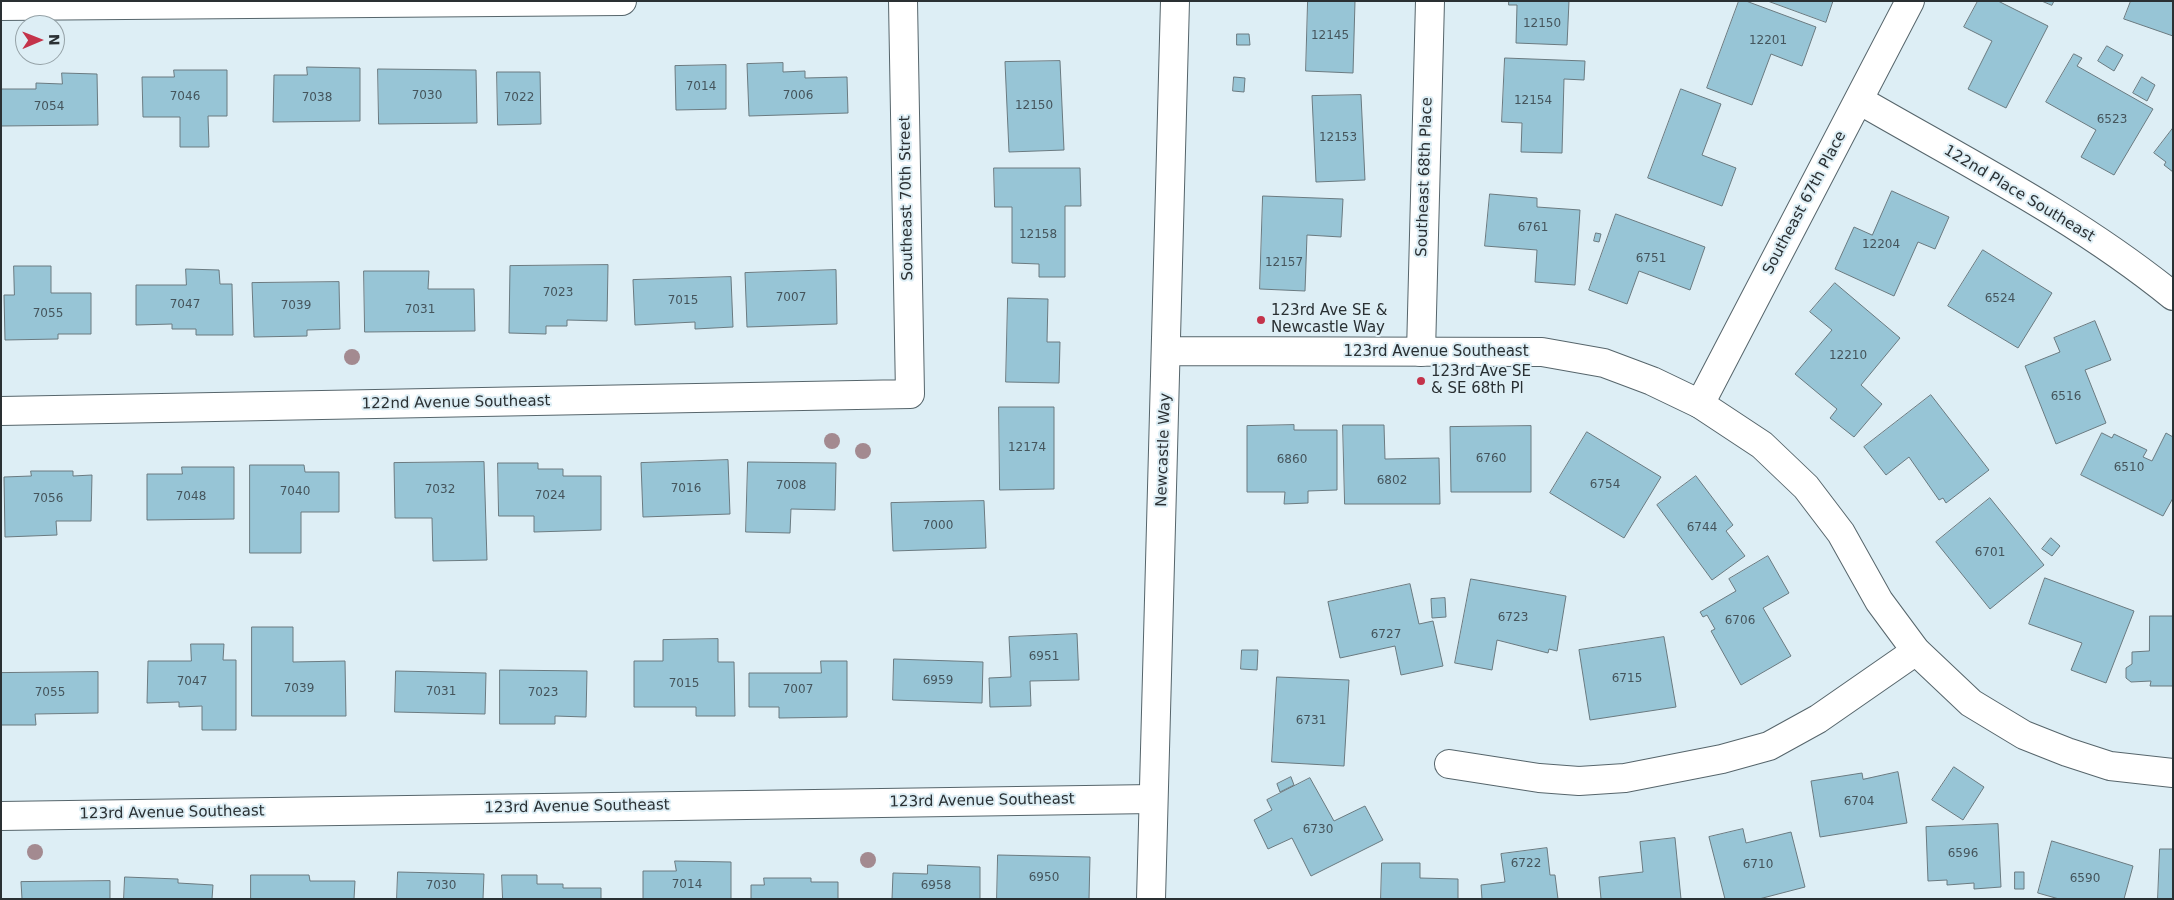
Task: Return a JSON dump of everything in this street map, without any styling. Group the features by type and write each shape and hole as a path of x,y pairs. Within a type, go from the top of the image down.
{"street":[{"path":"1,6 622,1"},
{"name":"Southeast 70th Street","path":"903,1 910,394"},
{"name":"Newcastle Way","path":"1151,899 1175,1"},
{"name":"Southeast 68th Place","path":"1420,352 1430,1"},
{"name":"Southeast 67th Place","path":"1700,404 1910,1"},
{"name":"122nd Place Southeast","path":"1859,100 2068,221 2138,268 2173,296"},
{"name":"123rd Avenue Southeast","path":"1167,351 1542,352 1604,363 1652,381 1700,404 1762,446 1806,487 1841,533 1879,601 1916,651 1971,703 2024,735 2110,766 2173,773"},
{"name":"122nd Avenue Southeast","path":"1,411 910,394"},
{"path":"1448,764 1539,778 1579,781 1625,778 1722,759 1769,746 1818,718 1916,651"},
{"name":"123rd Avenue Southeast","path":"1,816 1153,799"}],"building":[{"path":"1308,1 1355,1 1353,73 1306,71"},
{"path":"1509,1 1569,1 1567,45 1516,43 1517,5 1509,5"},
{"path":"1739,1 1746,1 1816,27 1802,66 1771,54 1752,105 1707,88"},
{"path":"1768,1 1833,1 1826,22"},
{"path":"1978,1 1998,1 2048,26 2006,108 1968,89 1992,41 1964,27"},
{"path":"2042,1 2054,1 2052,5"},
{"path":"2131,1 2173,1 2173,36 2124,19"},
{"path":"1237,34 1249,34 1250,45 1237,45"},
{"path":"2107,46 2123,55 2114,71 2098,61"},
{"path":"2074,54 2082,58 2077,66 2153,109 2114,175 2081,157 2096,130 2046,102"},
{"path":"1505,58 1585,61 1584,80 1564,79 1562,153 1521,152 1522,123 1502,122"},
{"path":"1060,61 1064,150 1009,152 1005,62"},
{"path":"783,63 783,72 805,71 805,78 847,77 848,113 749,116 747,64"},
{"path":"726,65 726,109 676,110 675,66"},
{"path":"307,67 360,68 360,121 273,122 274,75 307,75"},
{"path":"378,69 476,70 477,123 379,124"},
{"path":"174,70 227,70 227,116 208,116 209,147 180,147 180,117 143,117 142,77 174,77"},
{"path":"497,72 540,72 541,124 498,125"},
{"path":"62,73 97,74 98,125 1,126 1,89 36,89 36,83 62,84"},
{"path":"1234,77 1245,78 1244,92 1233,91"},
{"path":"2142,77 2155,85 2147,101 2133,93"},
{"path":"1681,89 1721,104 1702,155 1736,168 1722,206 1648,178"},
{"path":"1361,95 1365,180 1316,182 1312,96"},
{"path":"2173,128 2173,172 2164,165 2166,162 2154,153"},
{"path":"994,168 1080,168 1081,206 1065,206 1065,277 1039,277 1039,264 1012,263 1012,207 995,207"},
{"path":"1892,191 1949,217 1935,249 1918,242 1894,296 1835,269 1854,227 1872,235"},
{"path":"1490,194 1537,198 1537,207 1580,210 1575,285 1535,282 1537,250 1485,246"},
{"path":"1263,196 1343,199 1341,237 1307,235 1305,291 1260,289"},
{"path":"1616,214 1705,247 1690,290 1639,271 1627,304 1589,290"},
{"path":"1596,233 1601,234 1599,242 1594,241"},
{"path":"1983,250 2052,293 2018,348 1948,306"},
{"path":"608,265 607,321 567,320 567,326 546,326 546,334 509,333 510,266"},
{"path":"14,266 51,266 51,293 91,293 91,334 58,334 58,339 5,340 4,295 14,295"},
{"path":"186,269 219,270 220,284 232,284 233,335 196,335 196,329 172,329 172,324 136,325 136,285 186,285"},
{"path":"836,270 837,324 747,327 745,273"},
{"path":"364,271 429,271 428,289 474,289 475,331 365,332"},
{"path":"731,277 733,327 695,329 695,322 635,325 633,280"},
{"path":"339,282 340,329 307,330 307,336 254,337 252,283"},
{"path":"1835,283 1900,338 1861,385 1882,404 1854,437 1830,418 1837,409 1795,374 1832,330 1810,312"},
{"path":"1008,298 1048,299 1047,342 1060,342 1059,383 1006,382"},
{"path":"2095,321 2111,360 2085,370 2106,423 2056,444 2025,366 2060,352 2054,338"},
{"path":"1931,395 1989,470 1946,503 1943,498 1939,500 1909,457 1886,475 1864,447"},
{"path":"999,407 1054,407 1054,489 1000,490"},
{"path":"1294,425 1294,430 1337,430 1337,490 1308,491 1308,503 1284,504 1285,492 1247,492 1247,426"},
{"path":"1343,425 1384,425 1385,459 1439,458 1440,504 1345,504"},
{"path":"1531,426 1531,492 1451,492 1450,427"},
{"path":"1587,432 1661,477 1624,538 1550,493"},
{"path":"2102,433 2112,438 2114,434 2147,450 2143,457 2152,461 2166,433 2173,437 2173,498 2163,516 2081,475"},
{"path":"728,460 730,514 643,517 641,463"},
{"path":"484,462 487,560 433,561 432,518 395,518 394,463"},
{"path":"748,462 836,463 835,510 791,509 790,533 746,532"},
{"path":"498,463 538,463 538,469 563,469 563,476 601,476 601,530 534,532 534,516 499,516"},
{"path":"250,465 304,465 305,472 339,472 339,512 301,512 301,553 250,553"},
{"path":"182,467 234,467 234,519 147,520 147,474 182,474"},
{"path":"31,471 73,471 73,476 92,475 91,521 56,521 57,535 5,537 4,477 31,476"},
{"path":"1696,476 1733,525 1726,531 1745,556 1712,580 1657,505"},
{"path":"1990,498 2044,565 1990,609 1936,542"},
{"path":"984,501 986,548 893,551 891,503"},
{"path":"2051,538 2060,546 2052,556 2042,549"},
{"path":"1768,556 1789,593 1763,608 1791,656 1741,685 1711,631 1715,629 1707,615 1703,617 1700,612 1736,591 1729,579"},
{"path":"2045,578 2134,611 2106,683 2071,670 2082,643 2029,624"},
{"path":"1471,579 1566,596 1557,651 1549,649 1548,653 1497,640 1492,670 1455,663"},
{"path":"1410,584 1419,624 1433,621 1443,666 1401,675 1395,646 1340,658 1328,602"},
{"path":"1445,598 1446,617 1432,618 1431,599"},
{"path":"2150,616 2173,616 2173,686 2150,686 2151,681 2131,682 2126,678 2126,668 2132,664 2132,652 2149,651"},
{"path":"252,627 293,627 293,662 345,661 346,716 252,716"},
{"path":"1077,634 1079,680 1030,681 1031,706 990,707 989,678 1011,677 1009,637"},
{"path":"1664,637 1676,707 1590,720 1579,650"},
{"path":"718,639 718,662 734,662 735,716 696,716 696,707 634,707 634,661 663,661 663,640"},
{"path":"191,644 224,644 223,660 236,660 236,730 202,730 202,706 179,707 179,702 147,703 148,661 191,661"},
{"path":"1242,650 1258,650 1257,670 1241,669"},
{"path":"894,659 983,662 982,703 893,700"},
{"path":"821,661 847,661 847,717 779,718 779,707 749,707 749,673 821,673"},
{"path":"500,670 587,671 586,717 555,716 555,724 500,724"},
{"path":"396,671 486,673 485,714 395,712"},
{"path":"98,672 98,713 35,714 36,725 1,725 1,673"},
{"path":"1277,677 1349,680 1344,766 1272,762"},
{"path":"1954,767 1984,787 1963,820 1932,800"},
{"path":"1898,772 1907,823 1820,837 1811,781 1862,773 1863,779"},
{"path":"1291,777 1294,785 1280,792 1277,784"},
{"path":"1310,778 1334,821 1365,806 1383,840 1311,876 1292,838 1268,849 1254,820 1272,810 1267,800"},
{"path":"1998,824 2001,887 1974,889 1974,883 1947,885 1947,880 1928,881 1926,827"},
{"path":"1743,829 1746,843 1791,832 1805,887 1759,899 1725,899 1709,837"},
{"path":"1675,838 1681,899 1601,899 1599,877 1643,872 1640,842"},
{"path":"2052,841 2133,866 2124,899 2059,899 2038,893"},
{"path":"1547,848 1550,875 1555,875 1558,899 1482,899 1481,885 1505,882 1501,854"},
{"path":"2160,849 2173,849 2173,899 2158,899"},
{"path":"998,855 1090,857 1089,899 997,899"},
{"path":"675,861 731,862 731,899 643,899 643,871 676,871"},
{"path":"1382,863 1420,863 1420,878 1458,879 1458,899 1381,899"},
{"path":"928,865 980,867 980,899 892,899 893,873 927,874"},
{"path":"398,872 484,874 483,899 397,899"},
{"path":"2015,872 2024,872 2024,889 2015,889"},
{"path":"251,875 309,875 310,881 355,881 354,899 251,899"},
{"path":"502,875 537,875 537,884 563,884 563,888 601,888 601,899 503,899"},
{"path":"125,877 178,879 178,883 213,885 212,899 124,899"},
{"path":"764,878 811,878 811,882 838,882 838,899 751,899 751,885 764,885"},
{"path":"110,881 110,899 22,899 21,882"}],"place":[{"name":"123rd Ave SE & Newcastle Way","path":"1261,320"},
{"name":"123rd Ave SE & SE 68th Pl","path":"1421,381"}]}
